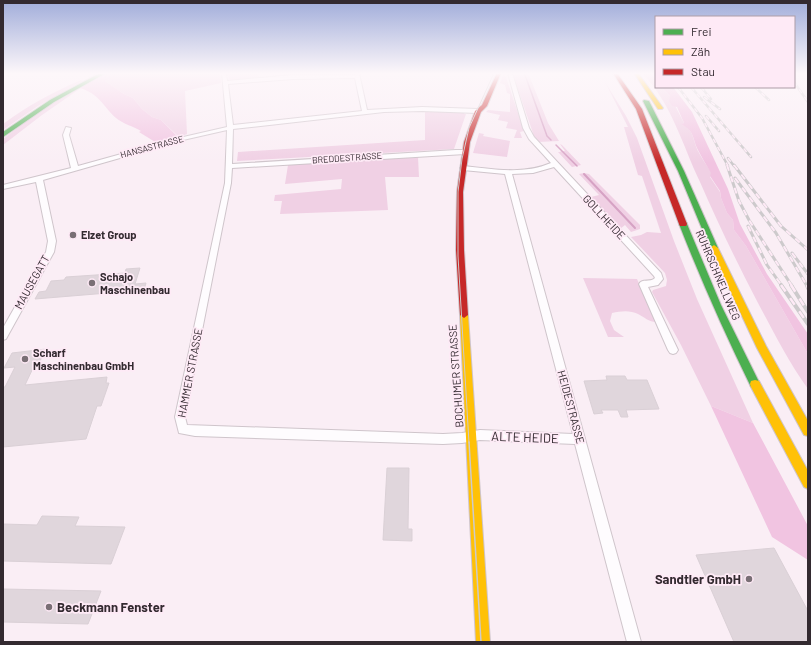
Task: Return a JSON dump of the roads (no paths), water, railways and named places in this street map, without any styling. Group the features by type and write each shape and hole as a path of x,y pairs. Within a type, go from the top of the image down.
{"main road":[{"path":"3,135 47,103"},
{"name":"BOCHUMER STRASSE","path":"483,642 459,233 460,192 465,152 478,111 485,103"},
{"name":"RUHRSCHNELLWEG","path":"625,103 653,147 716,306 758,392 808,483"},
{"name":"RUHRSCHNELLWEG","path":"647,103 681,171 725,273 766,355 808,431"},
{"path":"656,103 664,115"},
{"path":"678,142 681,171"}],"street":[{"name":"HAMMER STRASSE","path":"227,103 230,127 228,183 180,417 183,429 195,431 384,437 472,438"},
{"path":"363,103 365,112"},
{"name":"GOLLHEIDE","path":"519,103 526,128 536,144 658,275 659,280 655,283 643,284 673,350"},
{"name":"HANSASTRASSE","path":"3,187 38,179 230,127 365,112 422,109 478,111"},
{"path":"68,128 66,135 75,169"},
{"name":"BREDDESTRASSE","path":"229,166 465,152"},
{"path":"463,168 508,173 540,170 555,164"},
{"name":"HEIDESTRASSE","path":"508,173 634,642"},
{"name":"MAUSEGATT","path":"3,336 50,252 52,241 38,179"},
{"name":"ALTE HEIDE","path":"472,438 480,435 579,439"}],"waterway":[{"path":"535,103 547,136 551,140"},
{"path":"556,145 577,166"},
{"path":"584,174 635,228"}],"tram line":[{"path":"469,443 458,256 458,192 462,159 469,128 480,103"},
{"path":"469,442 481,642"}],"railway":[{"path":"690,103 702,118 728,166"},
{"path":"705,103 751,157"},
{"path":"712,103 720,109"},
{"path":"706,116 719,131"},
{"path":"728,158 734,166"},
{"path":"727,165 739,201 749,220 792,286"},
{"path":"734,165 781,226 808,250"},
{"path":"735,178 776,233 807,286"},
{"path":"748,226 767,265 782,286"},
{"path":"792,253 808,274"},
{"path":"781,285 808,324"},
{"path":"791,285 808,312"}],"place":[{"name":"Elzet Group","path":"73,235"},
{"name":"Schajo Maschinenbau","path":"92,283"},
{"name":"Scharf Maschinenbau GmbH","path":"25,359"},
{"name":"Sandtler GmbH","path":"749,579"},
{"name":"Beckmann Fenster","path":"49,607"}]}
